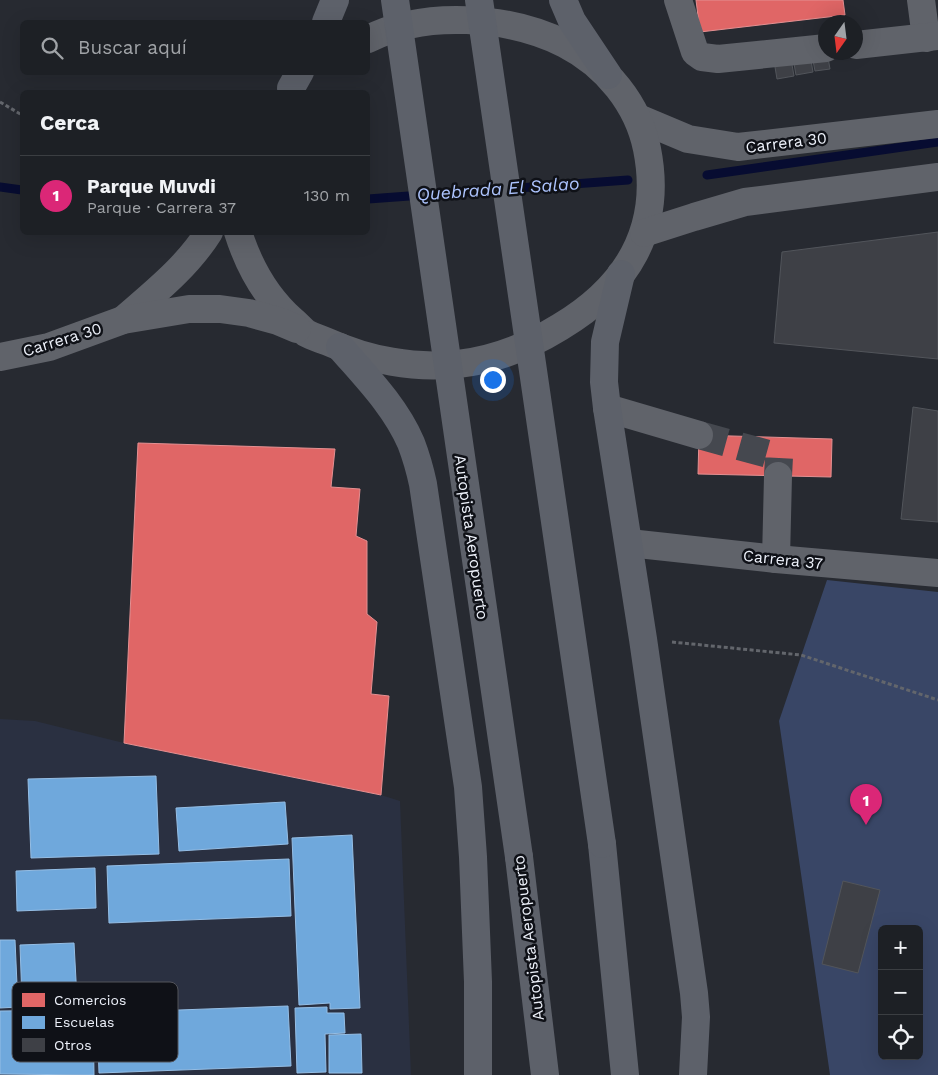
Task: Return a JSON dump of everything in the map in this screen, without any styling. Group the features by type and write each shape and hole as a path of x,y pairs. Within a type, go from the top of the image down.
{"highway":[{"path":"327,20 334,0"},
{"name":"Autopista Aeropuerto","path":"395,0 519,857 545,1075"},
{"path":"480,0 602,844 625,1075"},
{"path":"563,0 572,21 608,75"},
{"path":"621,274 606,342 604,361 606,408 629,543 694,993 696,1017 693,1075"},
{"path":"340,347 380,394 404,428 417,461 424,491 468,787 473,849 478,982 478,1075"}],"street":[{"path":"678,0 695,52 702,57 718,59 818,49"},
{"path":"863,44 932,37 921,0"},
{"name":"Carrera 30","path":"0,357 49,347 122,320 189,309 220,309 249,313 278,321 362,355 420,365 442,365 479,361 520,348 547,335 599,299 631,260 644,233 651,196 652,179 645,139 638,118 608,75 582,54 552,38 500,24 465,20 430,21 388,30 370,37"},
{"name":"Carrera 30","path":"638,118 688,140 738,148 938,124"},
{"path":"644,233 745,202 938,177"},
{"name":"Carrera 30","path":"122,320 170,279 207,235"},
{"path":"239,235 243,249 259,280 279,308 306,332"},
{"path":"606,408 699,435"},
{"path":"776,558 778,476"},
{"name":"Carrera 37","path":"629,543 938,574"}],"path":[{"path":"0,102 20,113"},
{"path":"643,639 801,654 938,700"}],"shaded area":[{"path":"827,580 938,592 938,1075 830,1075 779,721"},
{"path":"0,719 35,721 124,743 381,795 400,801 411,1075 0,1075"}],"building: Comercios":[{"path":"696,0 843,0 845,15 818,15 818,18 700,32"},
{"path":"699,435 832,439 831,477 698,474"},
{"path":"138,443 335,449 331,487 360,489 356,536 367,541 367,614 377,622 371,694 389,696 381,795 124,743"}],"building: Escuelas":[{"path":"156,776 159,854 31,858 28,779"},
{"path":"285,802 288,844 179,851 176,808"},
{"path":"352,835 360,1008 330,1009 330,1003 299,1005 292,838"},
{"path":"289,859 291,916 109,923 107,866"},
{"path":"95,868 96,908 17,911 16,871"},
{"path":"0,940 15,940 17,982 12,982 12,1007 0,1008"},
{"path":"74,943 76,982 21,982 20,945"},
{"path":"288,1006 291,1066 99,1073 99,1062 178,1062 178,1010"},
{"path":"327,1007 327,1013 344,1013 345,1033 325,1034 326,1072 297,1073 295,1008"},
{"path":"0,1011 12,1011 12,1062 94,1062 94,1075 0,1074"},
{"path":"361,1034 362,1073 329,1073 329,1035"}],"building: Otros":[{"path":"818,54 818,60 828,60 830,69 815,71 812,55"},
{"path":"810,55 813,72 796,75 793,58"},
{"path":"791,59 794,76 777,79 774,61"},
{"path":"938,232 938,359 774,343 782,252"},
{"path":"913,407 938,411 938,522 901,519"},
{"path":"843,881 880,890 858,973 822,964"}],"waterway":[{"name":"Quebrada El Salao","path":"707,175 938,142"},
{"name":"Quebrada El Salao","path":"370,199 628,180"},
{"path":"0,187 20,190"}],"tunnel":[{"path":"699,435 779,457 778,476"}],"place":[{"name":"Parque Muvdi","path":"866,825"}]}
